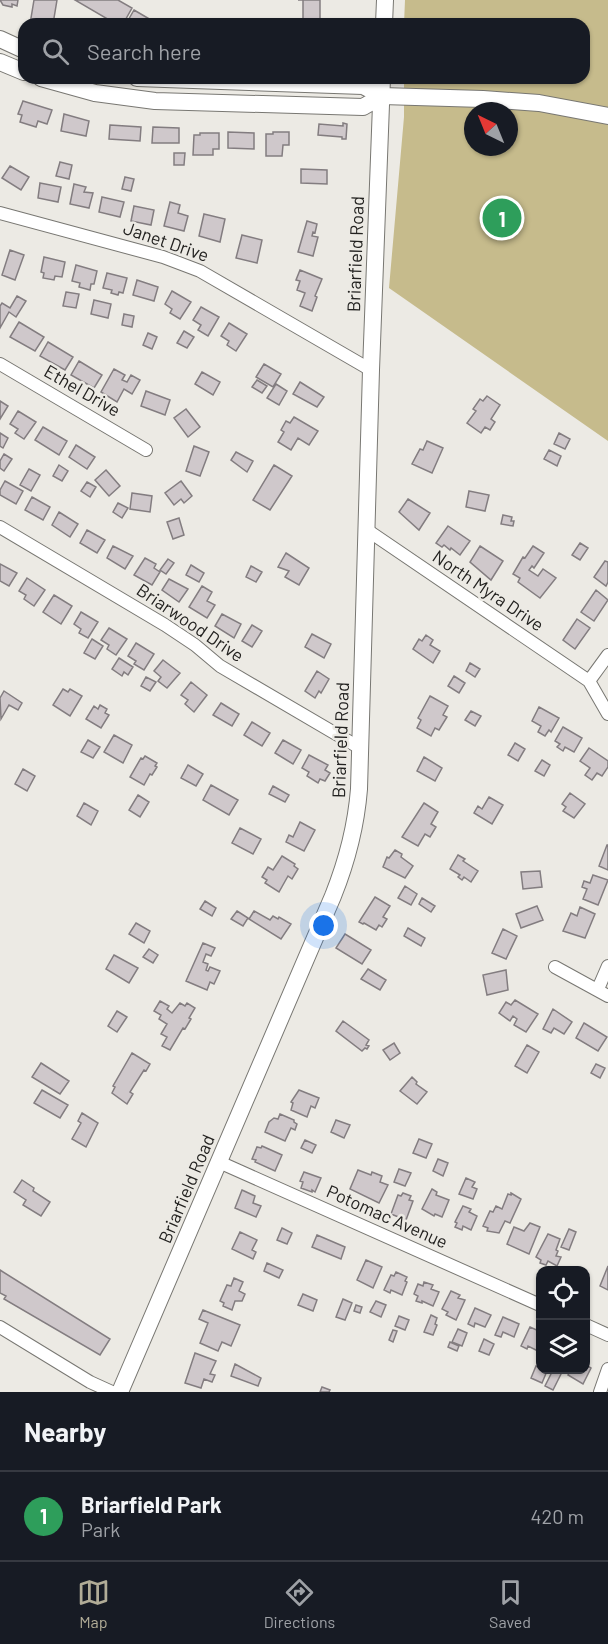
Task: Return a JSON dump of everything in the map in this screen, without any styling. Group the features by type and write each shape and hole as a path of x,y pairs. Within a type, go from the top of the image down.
{"main road":[{"path":"384,18 385,0"},
{"path":"0,39 18,47"},
{"path":"0,62 18,70"},
{"path":"63,84 95,93 155,101 363,107 382,96"},
{"path":"306,84 363,86 382,96 538,103 608,116"},
{"name":"Briarfield Road","path":"120,1392 344,868 356,824 382,84"}],"street":[{"name":"Janet Drive","path":"0,213 163,257 200,270 371,370"},
{"name":"Ethel Drive","path":"0,364 146,450"},
{"name":"Briarwood Drive","path":"0,527 165,625 195,645 220,666 360,748"},
{"name":"North Myra Drive","path":"367,530 589,681"},
{"path":"608,655 589,681 608,714"},
{"path":"555,967 603,993 608,966"},
{"name":"Potomac Avenue","path":"219,1162 536,1303"},
{"path":"0,1327 90,1382 112,1392"},
{"path":"590,1327 608,1335"},
{"path":"600,1392 608,1369"}],"shaded area":[{"path":"405,0 608,0 608,441 389,288 404,117 404,84 590,84 590,18 404,18"}],"building":[{"path":"0,0 18,0 17,6 3,5"},
{"path":"34,0 57,0 54,18 31,18"},
{"path":"75,0 118,0 132,8 126,18 106,18"},
{"path":"303,0 320,0 320,18 303,18"},
{"path":"134,10 148,18 129,18"},
{"path":"23,101 52,110 47,124 38,121 36,127 20,122 22,115 18,114"},
{"path":"64,114 89,121 86,136 61,131"},
{"path":"343,123 347,124 346,139 318,135 319,124 343,126"},
{"path":"110,125 141,127 140,141 109,139"},
{"path":"153,127 179,128 179,143 152,143"},
{"path":"228,132 254,133 254,149 228,148"},
{"path":"273,132 289,132 289,145 283,145 282,156 266,156 266,134 273,134"},
{"path":"200,133 219,133 219,149 213,149 213,155 193,155 194,135 200,135"},
{"path":"174,153 185,153 184,165 174,165"},
{"path":"60,162 72,165 69,179 56,176"},
{"path":"10,166 29,177 21,190 2,178"},
{"path":"301,169 327,170 327,184 301,183"},
{"path":"125,177 134,179 131,191 122,189"},
{"path":"40,183 61,187 58,202 38,198"},
{"path":"74,184 86,187 84,192 93,193 89,208 70,204"},
{"path":"102,197 124,202 120,217 99,212"},
{"path":"170,202 180,205 178,213 188,216 184,231 164,226"},
{"path":"134,206 154,210 151,225 131,221"},
{"path":"204,214 225,219 220,242 199,236"},
{"path":"307,221 317,224 312,236 318,237 313,256 298,252"},
{"path":"242,235 262,240 257,263 236,258"},
{"path":"10,250 24,255 15,280 2,275"},
{"path":"44,257 65,262 62,277 55,276 54,280 43,278 44,273 41,272"},
{"path":"76,265 97,271 90,290 79,287 80,283 72,281"},
{"path":"300,270 322,279 312,311 300,306 305,293 297,290 300,281 296,280"},
{"path":"107,273 127,278 123,293 119,292 118,295 111,293 112,290 103,288"},
{"path":"137,280 158,287 154,301 133,295"},
{"path":"172,291 191,302 180,319 170,313 172,309 165,304"},
{"path":"66,292 79,294 76,308 63,306"},
{"path":"17,296 26,301 16,317 9,312 0,328 0,306 2,303 10,308"},
{"path":"94,300 111,304 108,318 91,314"},
{"path":"201,307 219,317 208,336 198,330 201,325 193,320"},
{"path":"124,314 134,316 132,327 122,325"},
{"path":"19,322 44,337 35,351 10,337"},
{"path":"229,323 247,334 236,351 227,345 229,341 221,336"},
{"path":"184,331 194,337 187,348 177,343"},
{"path":"148,333 157,337 152,349 143,345"},
{"path":"48,342 73,357 65,370 40,356"},
{"path":"79,361 102,375 94,388 71,375"},
{"path":"264,364 281,374 273,387 256,377"},
{"path":"114,369 125,375 122,380 127,382 131,375 140,380 132,394 124,389 117,402 101,392"},
{"path":"202,372 220,382 213,395 195,384"},
{"path":"257,380 267,386 262,393 252,387"},
{"path":"300,382 324,397 317,407 293,394"},
{"path":"276,384 287,391 279,405 267,398"},
{"path":"146,391 170,400 165,415 141,406"},
{"path":"487,396 500,405 491,419 495,422 490,430 485,427 481,433 467,423 476,411 473,409 480,399 483,401"},
{"path":"0,401 8,406 0,419"},
{"path":"186,409 200,427 188,437 174,418"},
{"path":"18,411 36,422 24,439 15,433 18,429 10,424"},
{"path":"294,417 318,431 309,445 298,438 291,450 278,442 284,432 281,430 286,421 290,423"},
{"path":"43,427 67,441 59,455 35,440"},
{"path":"0,433 8,438 3,448 0,446"},
{"path":"559,433 570,439 565,449 554,444"},
{"path":"427,441 443,448 432,473 412,464"},
{"path":"76,445 95,457 87,469 69,457"},
{"path":"194,446 209,452 200,476 186,471"},
{"path":"549,450 561,456 557,466 544,459"},
{"path":"236,452 253,461 247,472 231,460"},
{"path":"4,454 12,459 4,471 0,468 0,461"},
{"path":"59,465 68,471 62,481 53,476"},
{"path":"274,465 292,476 270,510 253,500"},
{"path":"29,469 40,475 31,491 20,485"},
{"path":"106,470 120,486 109,496 95,480"},
{"path":"5,481 23,491 16,504 0,495"},
{"path":"181,481 192,496 184,503 181,499 174,505 165,493"},
{"path":"87,482 96,487 90,497 81,491"},
{"path":"469,491 489,495 485,511 466,507"},
{"path":"132,493 152,496 150,512 130,509"},
{"path":"32,497 50,507 43,520 25,510"},
{"path":"408,499 430,513 419,530 399,512"},
{"path":"118,503 128,508 122,518 113,512"},
{"path":"59,512 78,524 70,537 52,525"},
{"path":"503,515 512,517 513,526 501,524"},
{"path":"179,518 184,535 173,539 167,522"},
{"path":"448,526 470,541 460,555 451,548 450,550 436,543"},
{"path":"87,530 105,540 97,553 80,543"},
{"path":"580,543 588,548 580,560 572,555"},
{"path":"113,546 133,556 125,569 107,558"},
{"path":"480,546 503,561 491,580 470,562"},
{"path":"533,546 544,553 534,568 532,566 529,570 538,576 543,569 556,578 540,598 518,582 520,578 513,574"},
{"path":"286,553 309,568 299,585 285,577 289,571 278,567"},
{"path":"145,558 156,564 154,568 160,572 152,585 134,575"},
{"path":"168,559 174,563 166,574 160,570"},
{"path":"605,561 608,562 606,586 594,577"},
{"path":"0,564 17,573 9,586 0,581"},
{"path":"191,565 204,573 199,582 186,575"},
{"path":"251,566 262,572 256,582 246,577"},
{"path":"27,578 45,590 34,606 24,599 26,595 19,591"},
{"path":"169,579 188,589 179,602 162,590"},
{"path":"202,586 212,592 207,601 215,605 207,618 189,607"},
{"path":"596,590 608,600 594,621 581,612"},
{"path":"54,595 72,606 61,624 43,612"},
{"path":"81,612 98,622 88,638 79,633 81,629 74,624"},
{"path":"222,614 241,624 234,638 215,626"},
{"path":"577,619 590,628 575,649 563,640"},
{"path":"252,625 262,631 252,647 242,641"},
{"path":"109,628 127,639 116,655 107,649 109,645 101,640"},
{"path":"312,634 331,644 324,658 305,647"},
{"path":"426,635 433,640 430,645 440,651 433,663 413,649 419,639 422,641"},
{"path":"92,639 103,646 95,659 84,653"},
{"path":"136,643 154,654 144,670 134,664 136,661 128,656"},
{"path":"119,658 133,667 128,675 124,672 122,676 112,669"},
{"path":"163,660 180,673 167,688 158,681 161,677 154,671"},
{"path":"470,663 480,669 475,677 466,671"},
{"path":"317,671 329,679 321,693 319,691 315,698 305,691"},
{"path":"454,676 465,683 459,693 448,686"},
{"path":"146,677 156,682 150,691 141,686"},
{"path":"191,682 207,695 194,712 185,704 188,700 181,695"},
{"path":"63,689 68,692 70,689 82,696 70,716 53,705"},
{"path":"4,691 22,703 18,710 9,705 1,719 0,698"},
{"path":"430,696 448,706 443,715 447,717 439,730 435,728 431,736 417,728 421,720 418,718"},
{"path":"221,703 239,714 232,726 213,715"},
{"path":"100,705 107,709 105,713 109,715 101,728 86,719 94,706 98,709"},
{"path":"539,707 559,718 551,732 549,730 545,736 538,732 541,726 532,721"},
{"path":"471,711 481,716 475,726 465,720"},
{"path":"252,722 270,733 262,746 244,735"},
{"path":"563,727 582,738 574,752 565,747 563,751 557,747 560,744 555,741"},
{"path":"114,735 132,745 123,763 104,752"},
{"path":"88,740 100,747 93,758 81,752"},
{"path":"283,740 301,750 293,764 275,753"},
{"path":"515,743 525,749 518,761 508,755"},
{"path":"589,748 608,761 608,767 602,776 597,773 592,780 585,775 590,768 580,761"},
{"path":"309,755 328,765 325,770 330,773 325,781 320,779 318,783 307,776 309,772 302,768"},
{"path":"145,756 157,763 155,766 157,767 144,785 130,777 141,758"},
{"path":"424,757 442,768 435,781 417,771"},
{"path":"542,760 550,765 544,776 535,771"},
{"path":"188,765 203,774 196,786 181,778"},
{"path":"23,769 35,776 27,791 15,784"},
{"path":"211,785 238,800 229,815 203,800"},
{"path":"273,786 289,795 285,802 269,794"},
{"path":"570,793 585,804 574,818 563,811 566,807 562,804"},
{"path":"138,795 149,802 140,817 129,810"},
{"path":"489,797 503,805 492,824 474,813 478,806 482,809"},
{"path":"84,803 98,811 91,825 77,816"},
{"path":"424,803 438,812 431,824 436,827 430,837 425,834 418,846 402,837"},
{"path":"300,822 315,830 304,851 286,842 289,835 293,837"},
{"path":"240,828 261,839 253,854 232,843"},
{"path":"608,845 608,870 599,866"},
{"path":"395,850 413,866 405,878 383,867 387,857 389,858"},
{"path":"458,855 478,871 471,882 464,877 462,880 458,877 460,875 450,869"},
{"path":"282,856 295,864 294,866 298,869 292,879 288,876 279,892 265,883 267,880 262,877 268,867 273,870"},
{"path":"540,871 542,887 523,889 521,872"},
{"path":"593,875 608,880 598,905 583,899 587,889 582,887 584,881 590,883"},
{"path":"405,886 417,894 411,905 398,898"},
{"path":"375,897 390,906 383,917 387,919 382,927 379,925 376,930 359,922"},
{"path":"422,898 435,906 431,912 419,904"},
{"path":"205,901 216,908 212,916 200,909"},
{"path":"537,906 543,920 521,928 516,914"},
{"path":"580,907 595,914 585,938 563,931 571,913 577,916"},
{"path":"237,911 248,918 243,926 231,919"},
{"path":"254,911 270,920 273,916 278,919 279,917 291,924 281,939 249,919"},
{"path":"136,923 150,931 144,943 129,934"},
{"path":"408,928 425,938 421,946 404,936"},
{"path":"503,929 517,936 506,959 492,953"},
{"path":"345,934 371,950 362,964 336,948"},
{"path":"203,943 215,948 211,956 206,954 203,962 208,964 206,970 208,971 210,967 220,971 214,984 210,982 207,990 186,981"},
{"path":"149,949 158,955 153,963 143,957"},
{"path":"114,955 138,968 129,983 106,969"},
{"path":"368,969 386,980 380,990 361,979"},
{"path":"506,970 508,990 487,995 483,975"},
{"path":"515,1000 538,1014 526,1032 514,1025 517,1019 513,1016 510,1021 499,1013 506,1002 511,1005"},
{"path":"160,1001 169,1006 167,1009 172,1013 180,1003 185,1006 187,1003 195,1008 189,1018 191,1019 170,1050 162,1046 167,1037 161,1034 167,1024 159,1019 161,1015 154,1011"},
{"path":"553,1009 572,1022 564,1034 554,1028 551,1033 543,1029"},
{"path":"117,1011 127,1017 117,1032 108,1026"},
{"path":"343,1021 369,1040 366,1045 369,1046 367,1049 362,1051 336,1031"},
{"path":"584,1023 607,1037 598,1051 576,1038"},
{"path":"394,1043 400,1053 390,1060 383,1050"},
{"path":"527,1045 539,1052 527,1073 515,1066"},
{"path":"132,1053 150,1064 130,1092 133,1094 127,1104 112,1093 115,1087 113,1086"},
{"path":"41,1063 69,1081 60,1094 32,1077"},
{"path":"596,1064 605,1068 600,1078 591,1073"},
{"path":"412,1077 417,1082 416,1084 427,1092 417,1104 400,1091"},
{"path":"42,1090 68,1105 60,1118 34,1103"},
{"path":"299,1090 319,1098 315,1108 311,1106 307,1117 291,1110 293,1103 291,1102"},
{"path":"82,1113 98,1123 86,1147 72,1139 81,1123 78,1121"},
{"path":"280,1114 294,1120 297,1124 295,1130 291,1128 285,1141 265,1132 269,1122 274,1118 278,1119"},
{"path":"336,1120 350,1125 344,1138 331,1132"},
{"path":"419,1139 432,1144 426,1158 413,1153"},
{"path":"305,1140 316,1145 312,1153 301,1148"},
{"path":"262,1146 282,1155 275,1171 252,1159 257,1147"},
{"path":"438,1159 448,1163 443,1176 433,1171"},
{"path":"399,1169 411,1173 405,1186 394,1182"},
{"path":"358,1170 382,1176 380,1182 388,1185 379,1203 350,1189"},
{"path":"304,1172 321,1178 315,1192 301,1188 303,1182 300,1181"},
{"path":"466,1178 475,1182 472,1187 477,1189 473,1199 459,1194"},
{"path":"22,1180 34,1188 33,1191 50,1202 41,1216 23,1205 26,1200 14,1192"},
{"path":"432,1189 437,1192 436,1195 449,1200 442,1217 435,1214 434,1216 422,1209"},
{"path":"242,1190 255,1196 253,1203 261,1206 256,1217 235,1208"},
{"path":"403,1193 411,1196 409,1200 413,1201 406,1220 391,1214 398,1195 401,1196"},
{"path":"511,1193 521,1199 510,1223 505,1221 499,1233 487,1231 488,1228 483,1226 490,1211 493,1212 496,1206 502,1209 508,1194 511,1195"},
{"path":"463,1206 471,1209 469,1212 477,1216 471,1230 463,1226 462,1230 455,1227"},
{"path":"530,1223 540,1227 529,1254 507,1244 514,1227 524,1231"},
{"path":"282,1228 292,1233 287,1244 277,1240"},
{"path":"569,1229 576,1232 569,1250 561,1247"},
{"path":"240,1232 257,1240 252,1250 256,1252 253,1259 232,1249"},
{"path":"548,1234 560,1239 556,1256 561,1257 557,1266 548,1261 546,1265 540,1263 541,1260 536,1257"},
{"path":"317,1235 345,1247 341,1259 312,1247"},
{"path":"366,1260 382,1267 373,1288 357,1280"},
{"path":"267,1263 283,1270 279,1278 264,1271"},
{"path":"608,1266 608,1290 600,1286"},
{"path":"0,1270 110,1339 100,1355 4,1299 6,1296 0,1293"},
{"path":"396,1272 407,1277 402,1295 391,1290 390,1293 384,1290 391,1275 394,1276"},
{"path":"234,1278 243,1282 239,1291 245,1294 242,1301 235,1301 232,1310 223,1306 224,1303 220,1301 227,1285 231,1286"},
{"path":"424,1282 433,1285 431,1289 439,1292 433,1306 416,1301 418,1296 414,1294 418,1284 423,1286"},
{"path":"451,1291 460,1295 458,1298 465,1300 456,1320 446,1315 448,1312 442,1309"},
{"path":"303,1294 317,1300 313,1311 298,1305"},
{"path":"343,1299 352,1303 345,1320 336,1317"},
{"path":"376,1301 386,1305 381,1317 370,1312"},
{"path":"356,1305 362,1307 360,1313 354,1311"},
{"path":"475,1308 491,1315 485,1327 475,1323 474,1327 468,1324"},
{"path":"203,1310 240,1325 231,1346 222,1342 218,1351 200,1343 208,1323 199,1319"},
{"path":"431,1315 437,1318 433,1335 424,1332"},
{"path":"399,1316 409,1320 405,1330 395,1326"},
{"path":"503,1317 519,1324 514,1337 503,1332 501,1337 495,1335"},
{"path":"530,1327 536,1330 536,1350 528,1346 527,1349 521,1346"},
{"path":"458,1329 467,1333 462,1346 452,1342"},
{"path":"393,1330 397,1331 393,1342 389,1340"},
{"path":"484,1339 494,1344 489,1355 479,1351"},
{"path":"450,1342 459,1346 457,1351 448,1347"},
{"path":"195,1353 216,1361 210,1374 215,1375 212,1382 204,1379 201,1388 185,1383"},
{"path":"235,1364 261,1378 258,1386 231,1376"},
{"path":"536,1366 536,1374 546,1374 542,1383 531,1378"},
{"path":"551,1374 561,1374 553,1390 545,1386"},
{"path":"569,1374 588,1374 583,1384"},
{"path":"322,1387 330,1390 329,1392 320,1392"}],"place":[{"name":"Briarfield Park","path":"502,218"}]}
